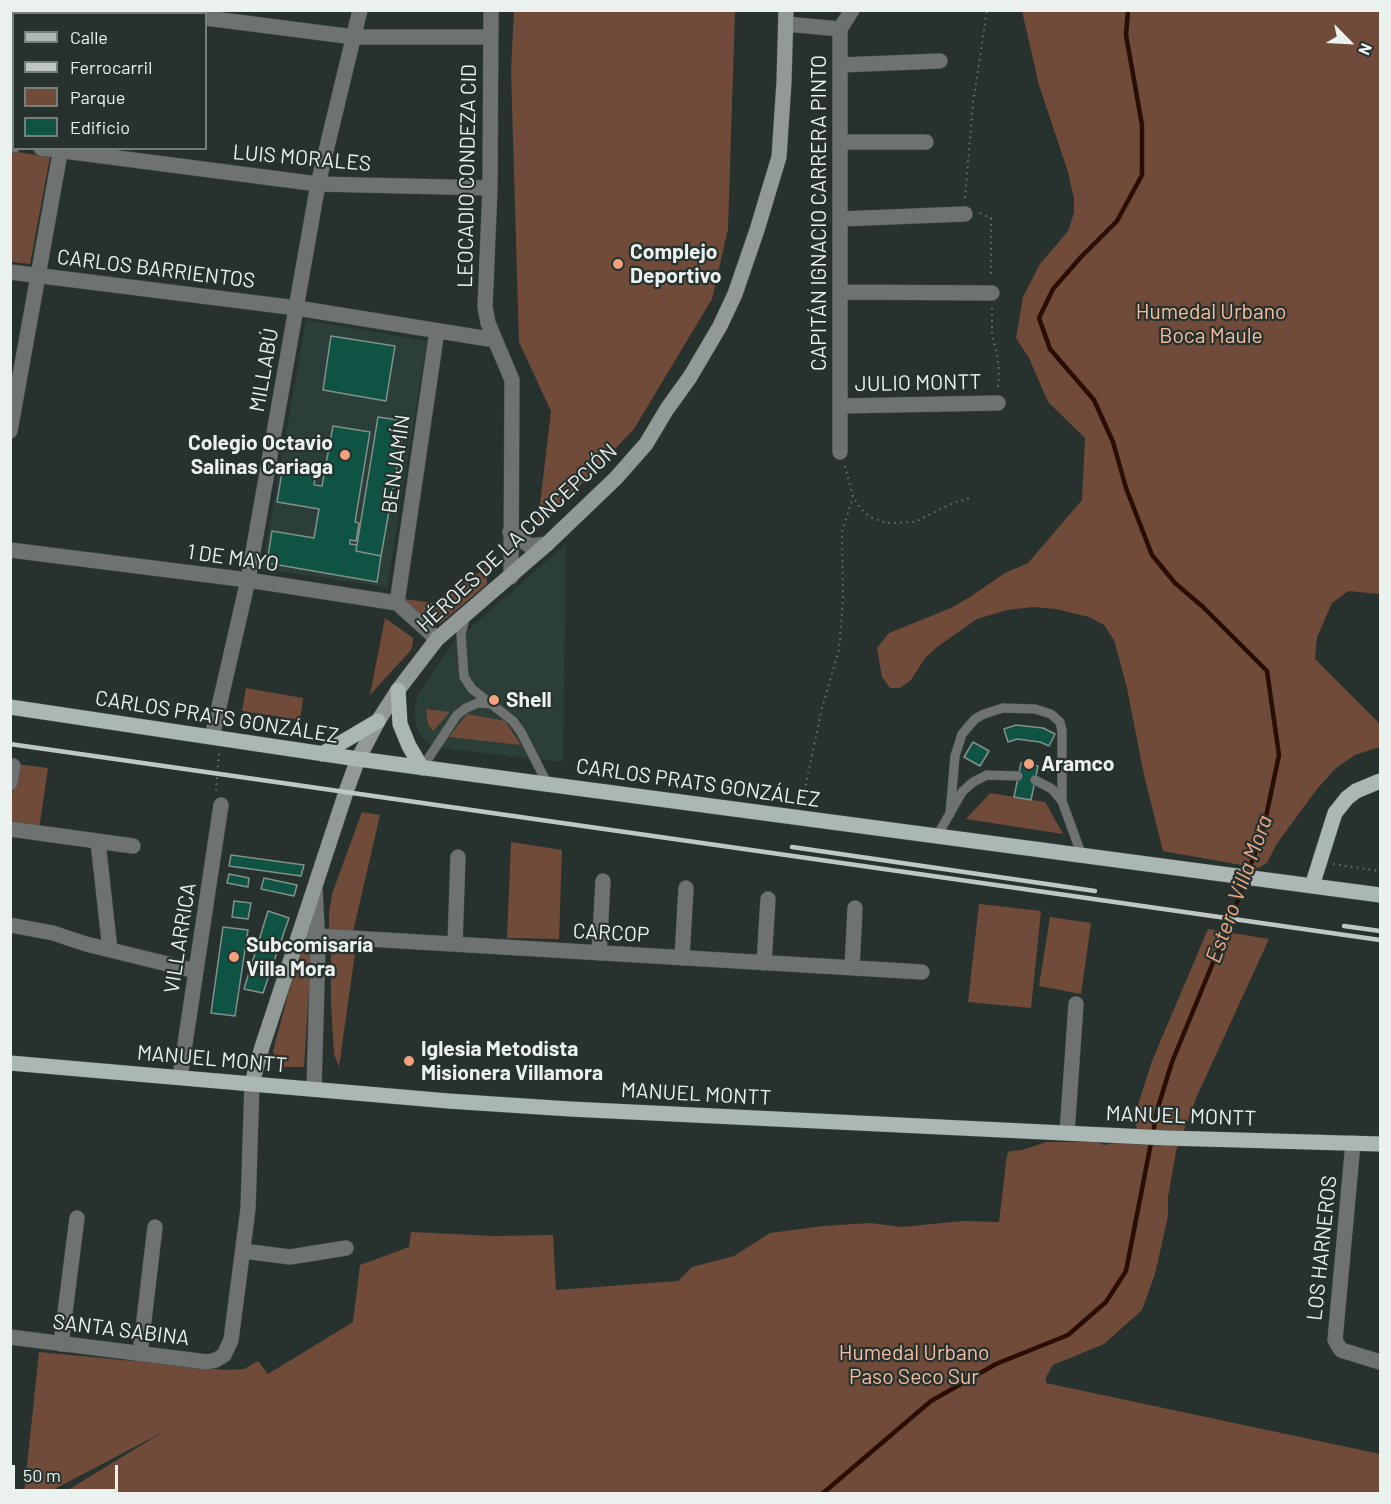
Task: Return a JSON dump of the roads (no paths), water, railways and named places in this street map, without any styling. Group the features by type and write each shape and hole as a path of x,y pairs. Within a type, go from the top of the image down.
{"main road":[{"path":"398,690 400,724 422,768"},
{"name":"CARLOS PRATS GONZÁLEZ","path":"10,707 422,768 1380,895"},
{"path":"322,754 378,721"},
{"path":"1312,886 1331,820 1339,806 1356,791 1380,781"},
{"name":"MANUEL MONTT","path":"10,1063 448,1101 570,1109 1167,1138 1380,1144"}],"street":[{"name":"MILLABÚ","path":"212,737 248,580 318,184 360,10"},
{"name":"LEOCADIO CONDEZA CID","path":"491,10 490,188 485,307 488,323 512,380 511,577"},
{"path":"840,29 852,10"},
{"name":"CAPITÁN IGNACIO CARRERA PINTO","path":"786,17 840,29 840,452"},
{"name":"HÉROES DE LA CONCEPCIÓN","path":"224,1355 231,1340 248,1209 252,1083 358,759 398,690 437,639 548,544 616,478 646,444 690,377 735,294 779,157 786,17"},
{"path":"207,18 354,37 490,37"},
{"path":"840,65 940,61"},
{"path":"840,142 926,142"},
{"path":"10,431 61,150"},
{"name":"LUIS MORALES","path":"61,150 318,184 490,188"},
{"path":"840,219 965,214"},
{"name":"CARLOS BARRIENTOS","path":"10,272 297,308 495,340"},
{"path":"840,292 993,293"},
{"name":"BENJAMÍN","path":"397,603 437,331"},
{"name":"JULIO MONTT","path":"840,406 998,403"},
{"path":"510,532 530,546 548,544"},
{"name":"1 DE MAYO","path":"10,550 248,580 397,603"},
{"path":"397,603 437,639"},
{"path":"10,783 13,766"},
{"name":"VILLARRICA","path":"180,1077 221,805"},
{"path":"10,829 133,846"},
{"path":"98,842 110,950"},
{"path":"455,944 458,857"},
{"path":"599,953 603,881"},
{"path":"682,958 686,888"},
{"name":"HÉROES DE LA CONCEPCIÓN","path":"314,1089 318,936 315,889"},
{"path":"764,963 768,899"},
{"path":"852,968 855,908"},
{"path":"10,925 53,933 196,971"},
{"name":"CARCOP","path":"298,937 318,936 922,972"},
{"path":"1067,1133 1076,1004"},
{"name":"LOS HARNEROS","path":"1353,1143 1335,1340 1341,1350 1380,1362"},
{"path":"61,1344 77,1218"},
{"path":"140,1354 155,1227"},
{"path":"243,1251 290,1257 346,1248"},
{"name":"SANTA SABINA","path":"10,1337 207,1362 224,1355"}],"lane":[{"path":"467,611 461,634 464,677 472,689 513,721 548,785"},
{"path":"422,768 457,715 478,703 493,704"},
{"path":"950,814 955,756 963,734 975,719 1003,708 1035,709 1051,714 1060,722 1062,801"},
{"path":"937,836 967,786 980,778 995,774 1018,776"},
{"path":"1035,780 1052,789 1062,801 1082,856"}],"waterway":[{"name":"Estero Villa Mora","path":"822,1494 931,1401 996,1364 1068,1335 1106,1302 1126,1271 1158,1107 1172,1062 1231,919 1263,831 1279,755 1267,671 1203,607 1175,583 1152,555 1126,488 1113,442 1094,400 1050,349 1039,318 1053,289 1117,221 1142,175 1142,125 1126,35 1128,10"}],"railway":[{"path":"10,744 1380,940"},
{"path":"792,847 1095,891"},
{"path":"1344,926 1380,931"}],"place":[{"name":"Complejo Deportivo","path":"618,264"},
{"name":"Colegio Octavio Salinas Cariaga","path":"345,455"},
{"name":"Shell","path":"494,700"},
{"name":"Aramco","path":"1029,764"},
{"name":"Subcomisaría Villa Mora","path":"234,957"},
{"name":"Iglesia Metodista Misionera Villamora","path":"409,1061"}],"park label":[{"name":"Humedal Urbano Boca Maule","path":"1211,324"},
{"name":"Humedal Urbano Paso Seco Sur","path":"914,1365"}]}
